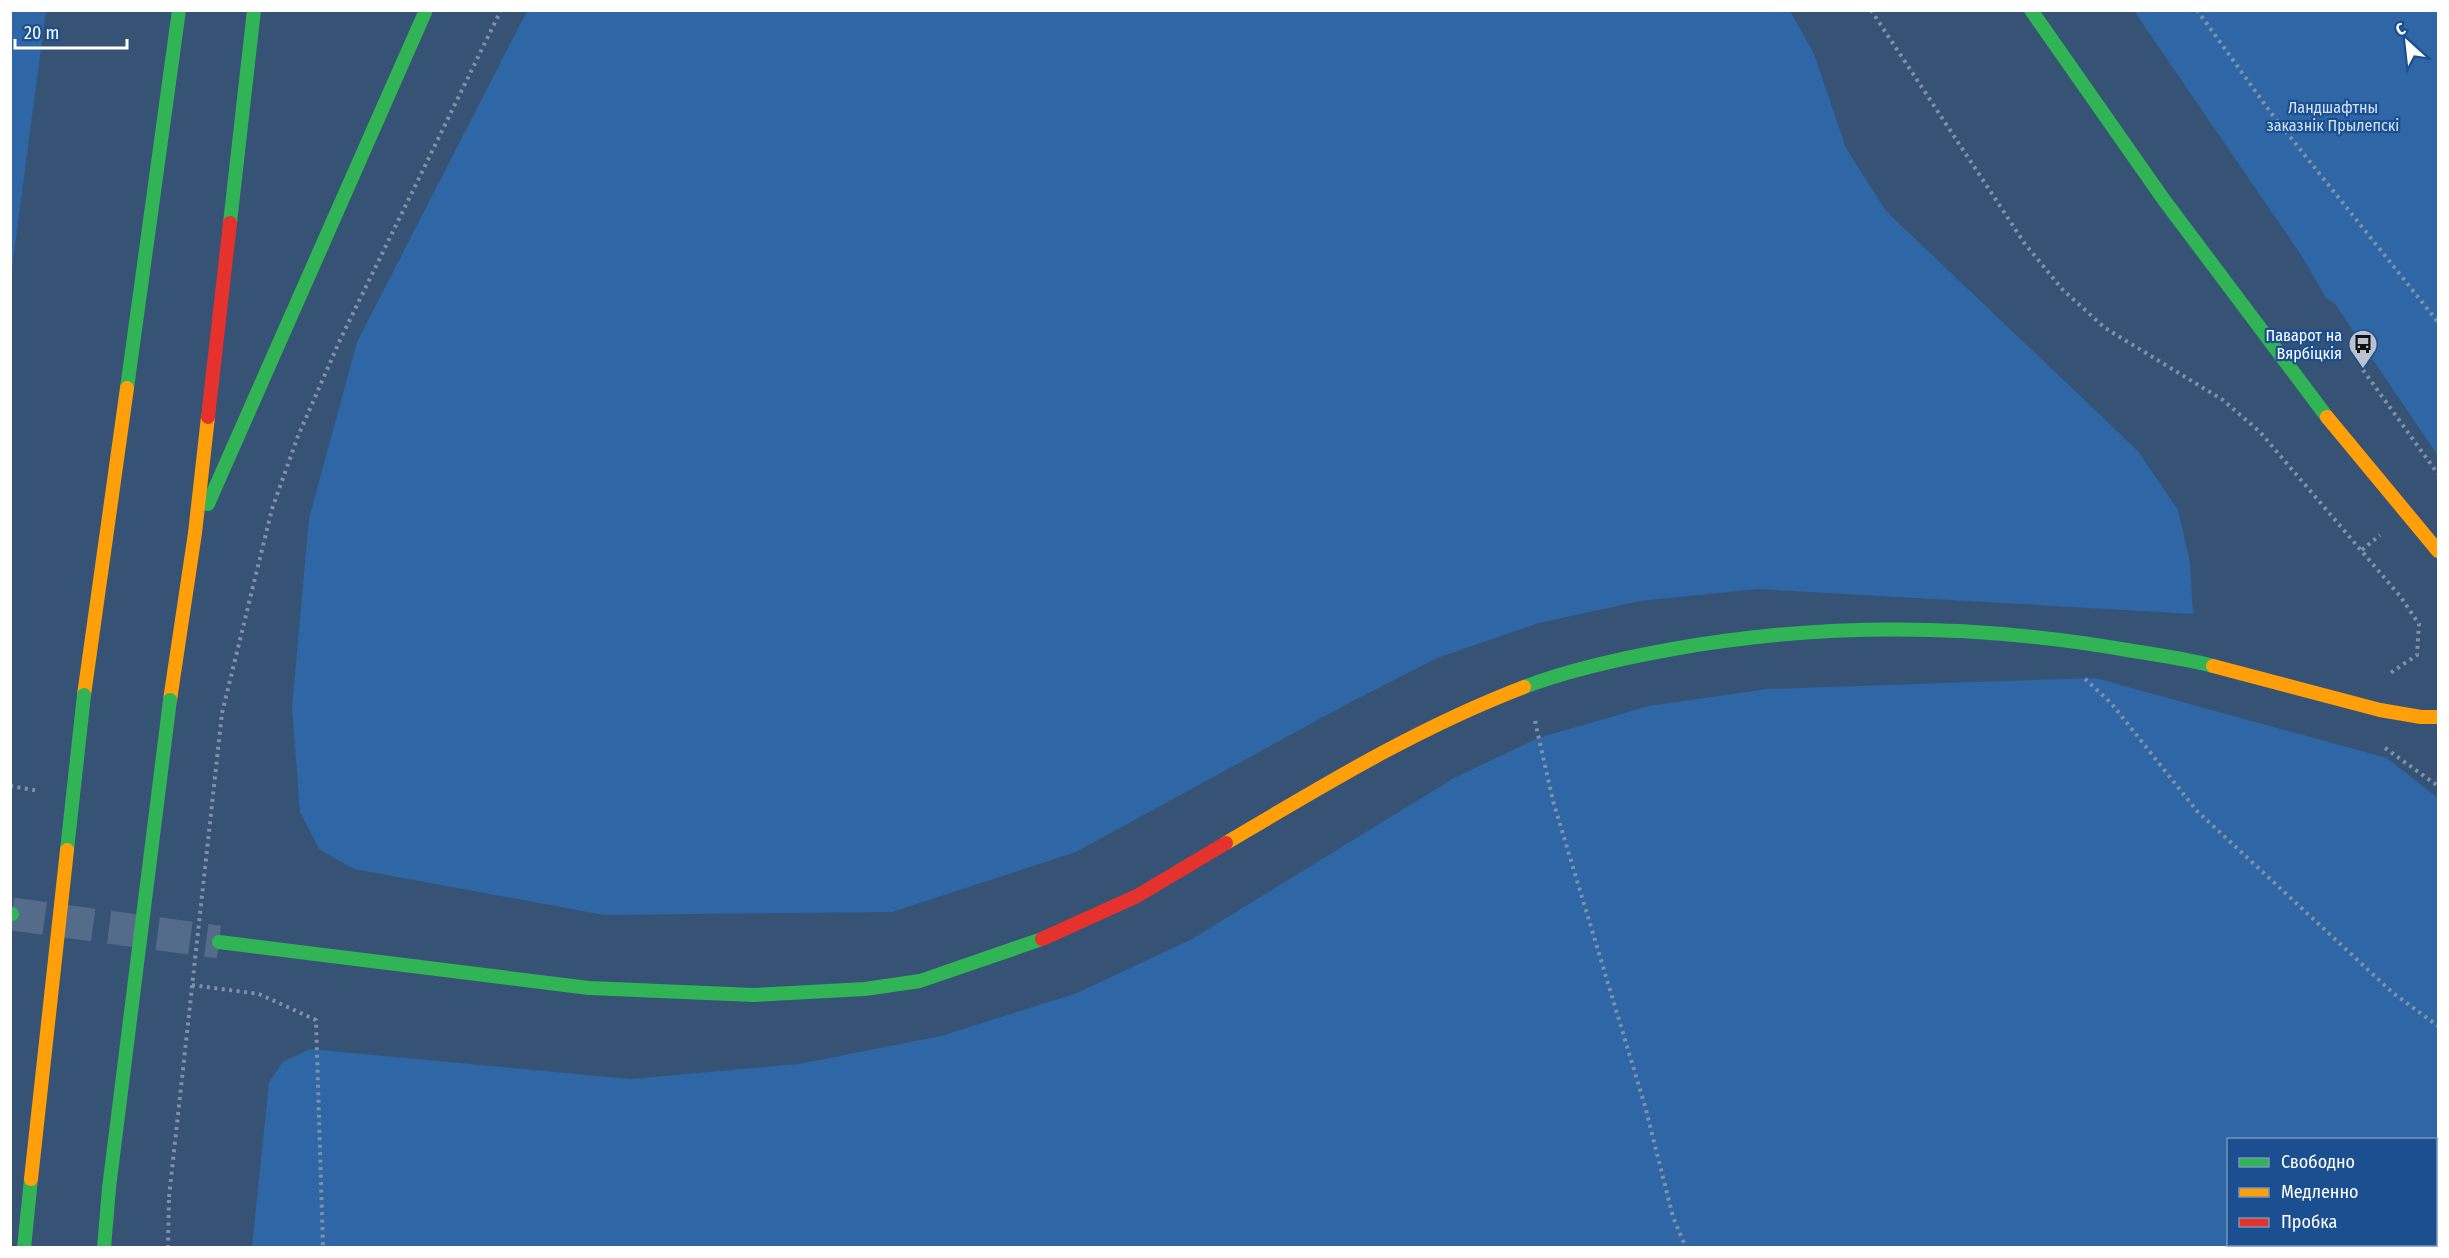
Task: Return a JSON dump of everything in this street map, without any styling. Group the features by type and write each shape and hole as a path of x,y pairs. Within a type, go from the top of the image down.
{"main road":[{"path":"24,1248 84,695 179,10"},
{"path":"104,1248 109,1188 170,700 195,533 254,10"},
{"path":"195,533 426,10"},
{"path":"2031,10 2068,67 2234,296 2406,513 2439,551"},
{"path":"219,942 589,988 754,995 865,989 920,981 1054,935 1137,896 1377,754 1434,724 1485,702 1543,680 1633,656 1707,643 1774,635 1850,630 1920,631 1992,633 2090,643 2202,663 2380,710 2421,717 2439,717"}],"path":[{"path":"168,1248 169,1197 222,712 272,509 298,436 340,340 501,10"},
{"path":"1871,10 2025,244 2063,290 2105,328 2223,400 2260,432 2400,596 2419,624 2417,655 2383,678 2376,742 2439,786"},
{"path":"2197,10 2271,113 2439,322"},
{"path":"2363,370 2439,474"},
{"path":"2077,672 2111,703 2197,811 2393,993 2439,1026"},
{"path":"1533,711 1553,801 1645,1106 1673,1217 1686,1248"},
{"path":"192,985 259,994 316,1020 323,1248"}],"green space":[{"path":"10,11 46,11 11,275"},
{"path":"527,11 1790,11 1814,54 1846,148 1886,211 2138,451 2178,510 2190,562 2193,614 1758,589 1640,601 1539,623 1437,658 1349,703 1076,852 892,912 604,915 354,869 319,849 300,812 292,708 309,518 357,342"},
{"name":"Ландшафтны заказнік Прылепскі","path":"2134,11 2438,11 2438,456 2335,304 2326,298 2301,255"},
{"path":"2095,678 2387,758 2438,798 2438,1247 252,1247 269,1082 283,1062 310,1049 630,1079 799,1064 941,1036 1077,993 1192,939 1454,778 1538,738 1649,706 1767,689"}],"tunnel":[{"path":"12,914 219,942"}],"traffic: fast":[{"path":"127,388 179,10"},
{"path":"230,223 254,10"},
{"path":"208,504 426,10"},
{"path":"2031,10 2164,200 2327,417"},
{"path":"1524,687 1597,665 1673,649 1787,634 1845,631 1960,631 2018,636 2076,642 2213,666"},
{"path":"67,850 84,695"},
{"path":"109,1188 170,700"},
{"path":"219,942 589,988 754,995 865,989 920,981 1042,939"},
{"path":"24,1248 31,1179"},
{"path":"104,1248 109,1188"}],"traffic: slow":[{"path":"84,695 127,388"},
{"path":"170,700 195,533 208,417"},
{"path":"2327,417 2438,551"},
{"path":"2213,666 2380,710 2421,717 2438,717"},
{"path":"1226,843 1409,739 1484,703 1524,687"},
{"path":"31,1179 67,850"}],"traffic: jam":[{"path":"208,417 230,223"},
{"path":"1042,939 1137,896 1226,843"}],"place":[{"name":"Паварот на Вярбіцкія","path":"2363,370"}]}
